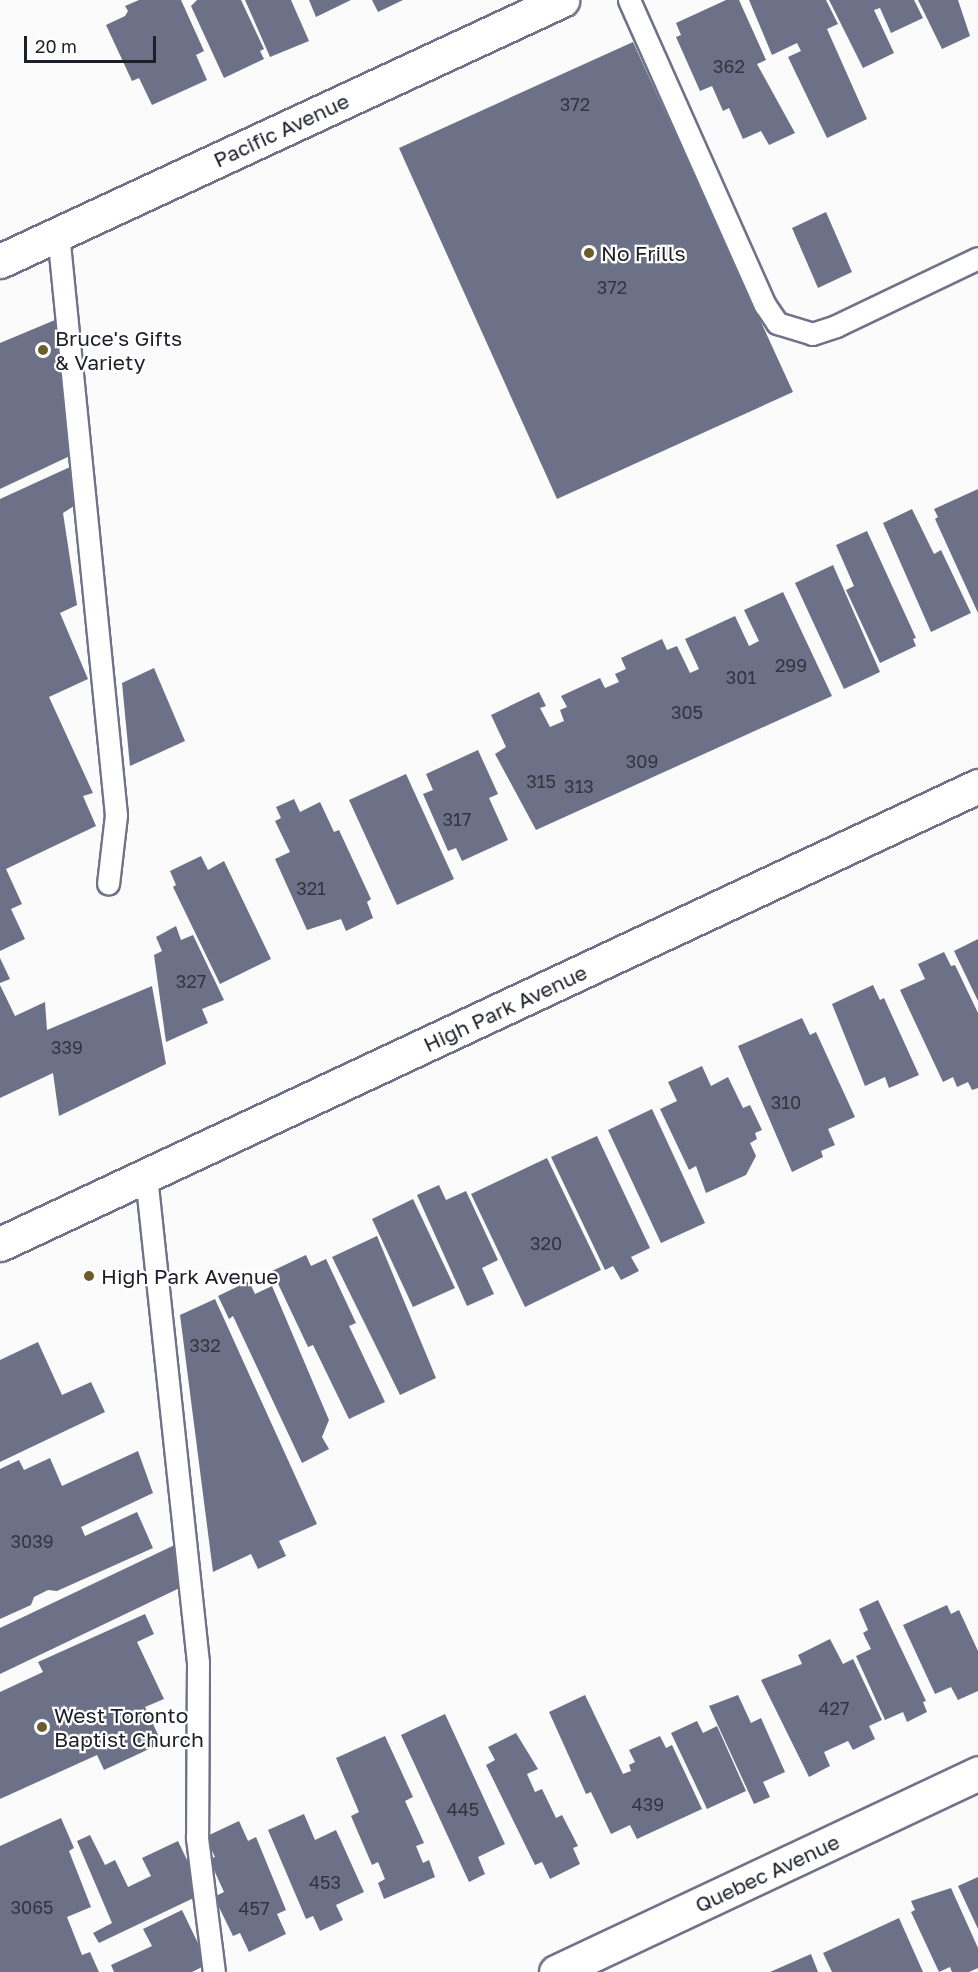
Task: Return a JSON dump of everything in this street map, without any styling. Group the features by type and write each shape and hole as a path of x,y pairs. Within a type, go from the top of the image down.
{"street":[{"name":"Pacific Avenue","path":"0,261 562,0"},
{"name":"High Park Avenue","path":"0,1244 978,786"},
{"name":"Quebec Avenue","path":"556,1972 978,1773"}],"lane":[{"path":"629,0 765,305 777,322 812,334 836,326 978,258"},
{"path":"58,233 116,815 108,884"},
{"path":"146,1176 198,1662 197,1838 214,1972"}],"building":[{"path":"139,0 181,0 204,51 196,55 207,80 152,105 139,78 132,81 106,25 125,16 128,11 125,6"},
{"path":"197,0 241,0 264,49 260,51 264,59 224,78 191,6"},
{"path":"245,0 291,0 309,41 270,57"},
{"path":"309,0 351,0 316,17"},
{"path":"372,0 403,0 378,12"},
{"path":"726,0 739,0 766,60 757,64 795,133 769,145 761,131 743,139 729,108 723,111 712,86 700,91 676,37 681,35 676,23"},
{"path":"749,0 826,0 838,24 827,29 867,119 827,138 788,57 801,51 797,43 772,55"},
{"path":"829,0 914,0 923,18 891,33 880,8 874,10 894,53 863,68"},
{"path":"918,0 958,0 970,36 942,49"},
{"name":"No Frills","path":"633,42 793,392 557,499 399,148"},
{"path":"826,212 852,272 818,288 792,228"},
{"path":"55,320 72,455 0,489 0,343"},
{"path":"70,467 74,506 63,513 77,605 60,613 88,679 49,697 93,793 83,796 96,826 6,869 22,904 11,909 25,939 0,951 0,499"},
{"path":"978,489 978,613 935,519 938,517 934,509"},
{"path":"912,509 934,554 941,550 971,613 931,632 883,523"},
{"path":"867,531 916,638 913,639 916,646 880,663 846,590 854,586 836,545"},
{"path":"833,565 880,672 844,689 795,583"},
{"path":"783,592 832,696 536,830 495,754 506,747 491,715 539,692 546,706 540,708 550,727 564,721 560,710 567,707 561,696 600,678 605,688 619,682 615,674 626,669 621,658 662,639 667,650 677,646 690,673 699,669 685,639 735,616 749,646 759,641 744,610"},
{"path":"154,668 185,741 130,766 122,683"},
{"path":"478,750 498,794 489,798 508,840 462,861 456,848 448,851 423,794 433,790 426,774"},
{"path":"406,774 454,879 397,905 349,800"},
{"path":"294,799 300,812 320,802 334,832 339,830 371,899 367,902 373,918 346,931 341,919 307,930 275,859 290,852 275,821 281,818 276,807"},
{"path":"201,856 208,870 224,861 271,959 220,984 173,887 176,885 170,871"},
{"path":"176,926 181,940 193,935 224,1000 202,1009 208,1023 166,1042 154,955 162,951 156,937"},
{"path":"978,939 978,1001 954,951"},
{"path":"944,952 951,966 955,965 978,1013 978,1088 972,1090 968,1082 957,1087 953,1077 943,1082 900,990 925,979 918,964"},
{"path":"0,958 10,979 0,983"},
{"path":"0,985 15,1016 45,1002 47,1030 152,986 166,1064 59,1116 53,1073 0,1098"},
{"path":"873,985 880,1000 884,998 919,1075 889,1088 885,1077 865,1086 832,1004"},
{"path":"802,1018 810,1035 816,1032 855,1117 828,1129 835,1145 821,1151 823,1157 792,1172 738,1046"},
{"path":"702,1066 711,1086 728,1077 743,1108 750,1105 762,1130 755,1133 757,1139 750,1143 756,1156 746,1175 706,1193 696,1166 689,1170 660,1109 677,1101 668,1082"},
{"path":"652,1109 705,1223 661,1243 608,1130"},
{"path":"597,1136 650,1248 631,1257 639,1271 621,1280 613,1266 605,1270 551,1157"},
{"path":"547,1158 601,1270 525,1307 471,1194"},
{"path":"439,1185 446,1200 466,1191 498,1260 482,1268 494,1294 467,1306 417,1195"},
{"path":"413,1199 455,1288 413,1307 372,1219"},
{"path":"377,1236 436,1378 400,1395 332,1257"},
{"path":"306,1255 311,1266 326,1259 356,1323 349,1326 385,1402 349,1419 313,1345 308,1347 272,1271"},
{"path":"249,1281 255,1294 272,1286 329,1420 322,1437 329,1449 302,1463 233,1316 229,1319 218,1296"},
{"path":"215,1299 317,1524 279,1541 286,1556 258,1569 251,1554 213,1572 180,1315"},
{"path":"38,1342 62,1395 91,1382 105,1412 0,1462 0,1360"},
{"path":"138,1451 153,1493 81,1527 85,1536 137,1512 153,1548 57,1591 48,1590 34,1597 31,1605 0,1619 0,1469 19,1460 24,1470 50,1458 62,1486"},
{"path":"181,1542 188,1584 0,1674 0,1628"},
{"path":"878,1600 926,1701 923,1702 927,1712 907,1722 903,1712 885,1720 856,1656 871,1649 863,1633 868,1630 859,1609"},
{"path":"947,1605 951,1614 959,1610 978,1651 978,1691 958,1700 951,1687 935,1694 903,1625"},
{"path":"145,1614 154,1634 137,1642 164,1699 145,1707 162,1743 104,1770 97,1755 0,1799 0,1692 43,1672 38,1662"},
{"path":"830,1639 843,1664 853,1659 882,1720 869,1726 875,1739 853,1750 848,1741 824,1752 830,1766 809,1777 761,1680 802,1664 798,1655"},
{"path":"585,1695 623,1774 631,1771 629,1765 635,1762 629,1750 660,1736 666,1748 672,1745 702,1809 637,1839 630,1825 611,1834 591,1792 586,1794 549,1712"},
{"path":"738,1695 751,1723 761,1718 785,1772 763,1782 770,1797 754,1804 709,1706"},
{"path":"445,1714 505,1844 478,1857 485,1874 469,1882 401,1735"},
{"path":"697,1721 703,1733 717,1726 746,1791 707,1809 671,1733"},
{"path":"516,1733 538,1769 527,1774 535,1792 542,1789 556,1818 562,1815 578,1846 573,1848 580,1864 550,1879 542,1862 535,1865 486,1765 495,1760 488,1747"},
{"path":"385,1736 413,1797 405,1801 424,1843 416,1846 423,1863 429,1860 435,1877 384,1899 378,1883 385,1879 378,1862 372,1865 351,1816 359,1812 336,1758"},
{"path":"304,1814 315,1840 336,1830 364,1892 336,1905 343,1920 320,1931 313,1916 306,1919 268,1830"},
{"path":"61,1818 74,1848 69,1851 91,1907 67,1917 82,1955 90,1952 99,1972 0,1972 0,1846"},
{"path":"239,1821 248,1841 256,1837 286,1910 277,1914 286,1934 249,1952 240,1933 233,1936 214,1897 224,1892 209,1859 215,1857 205,1837"},
{"path":"90,1835 105,1865 115,1860 128,1887 151,1876 142,1858 178,1841 187,1860 192,1859 200,1895 99,1943 93,1933 112,1923 77,1841"},
{"path":"978,1877 978,1929 958,1886"},
{"path":"951,1888 978,1948 978,1968 969,1972 952,1972 950,1967 939,1972 911,1912 915,1910 911,1901"},
{"path":"182,1910 208,1964 192,1972 114,1972 111,1965 152,1946 143,1929"},
{"path":"899,1918 923,1972 832,1972 823,1953"},
{"path":"811,1954 818,1972 770,1972"}],"place":[{"name":"No Frills","path":"589,253"},
{"name":"Bruce's Gifts & Variety","path":"43,350"},
{"name":"High Park Avenue","path":"89,1276"},
{"name":"West Toronto Baptist Church","path":"42,1727"}]}
